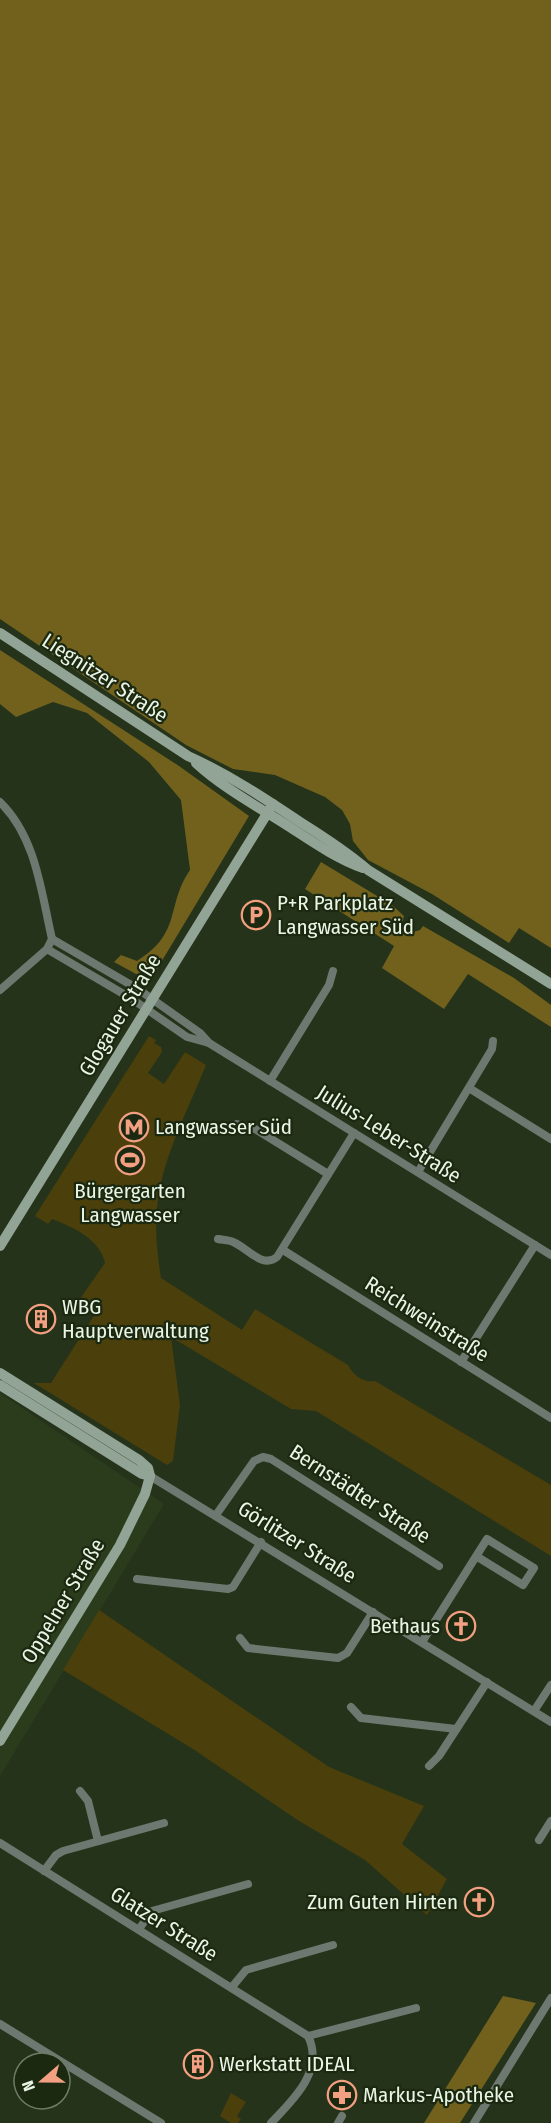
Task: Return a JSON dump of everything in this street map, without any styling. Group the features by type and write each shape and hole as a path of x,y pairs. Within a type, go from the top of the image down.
{"street":[{"name":"Liegnitzer Straße","path":"0,633 188,756 209,775 271,809 335,855 368,870 551,984"},
{"path":"0,802 21,829 30,848 52,939 47,949 0,990"},
{"name":"Glogauer Straße","path":"0,1246 271,809"},
{"path":"52,939 64,944 148,1004"},
{"path":"47,949 148,1004"},
{"path":"270,1081 329,985 333,971"},
{"name":"Julius-Leber-Straße","path":"148,1004 187,1037 209,1044 551,1255"},
{"path":"417,1172 492,1049 493,1041"},
{"path":"469,1088 551,1139"},
{"path":"237,1124 255,1129 328,1174"},
{"path":"218,1239 232,1242 265,1262 271,1262 283,1250 354,1133"},
{"path":"461,1362 535,1245"},
{"name":"Reichweinstraße","path":"283,1250 551,1418"},
{"name":"Görlitzer Straße","path":"0,1373 140,1460 148,1468 150,1476"},
{"name":"Görlitzer Straße","path":"0,1385 142,1474 150,1476 261,1542 551,1722"},
{"name":"Bernstädter Straße","path":"216,1515 254,1461 263,1457 271,1459 439,1566"},
{"name":"Oppelner Straße","path":"0,1741 117,1551 146,1494 150,1476"},
{"path":"422,1642 476,1556 487,1539 534,1568 523,1585 476,1556"},
{"path":"137,1580 228,1589 233,1587 261,1542"},
{"path":"240,1638 248,1648 338,1658 347,1653 374,1612"},
{"path":"429,1766 439,1756 487,1682"},
{"path":"534,1711 551,1685"},
{"path":"351,1707 361,1718 456,1729"},
{"path":"80,1791 88,1801 98,1841"},
{"path":"539,1840 551,1821"},
{"path":"44,1871 56,1855 63,1851 164,1823"},
{"name":"Glatzer Straße","path":"0,1843 232,1987 308,2037"},
{"path":"139,1929 152,1911 248,1884"},
{"path":"232,1987 246,1970 333,1945"},
{"path":"474,2123 551,1998"},
{"path":"271,2123 297,2096 307,2080 312,2057 308,2037 416,2008"},
{"path":"0,2024 161,2123"}],"shaded area":[{"path":"0,0 551,0 551,948 519,928 509,943 432,894 368,860 353,841 350,824 342,810 325,797 275,775 233,769 186,745 0,619"},
{"path":"0,650 179,766 249,816 154,974 147,980 114,962 121,955 137,961 161,940 167,929 182,883 190,870 181,800 149,762 87,713 53,702 16,717 0,704"},
{"path":"321,862 392,905 404,916 402,924 409,925 413,932 420,930 423,926 514,978 551,1005 551,1027 468,974 444,1009 382,968 394,946 305,889"},
{"path":"149,1036 156,1040 154,1043 161,1047 162,1052 148,1073 164,1084 185,1052 206,1065 171,1148 161,1183 156,1230 161,1278 242,1330 255,1309 348,1365 359,1378 375,1381 551,1485 551,1556 316,1411 291,1409 171,1337 180,1405 173,1461 167,1465 34,1383 51,1383 95,1314 77,1303 105,1263 98,1247 84,1235 52,1219 48,1224 35,1216"},
{"path":"0,1393 164,1504 0,1776"},
{"path":"99,1610 329,1767 424,1806 402,1844 447,1879 427,1915 365,1860 299,1821 193,1749 63,1670"},
{"path":"503,1996 536,2003 460,2123 424,2123"},
{"path":"231,2093 246,2102 237,2116 241,2119 238,2123 231,2123 220,2116"}],"place":[{"name":"P+R Parkplatz Langwasser Süd","path":"256,915"},
{"name":"Langwasser Süd","path":"134,1127"},
{"name":"Bürgergarten Langwasser","path":"130,1160"},
{"name":"WBG Hauptverwaltung","path":"41,1319"},
{"name":"Bethaus","path":"461,1626"},
{"name":"Zum Guten Hirten","path":"479,1902"},
{"name":"Werkstatt IDEAL","path":"198,2064"},
{"name":"Markus-Apotheke","path":"342,2095"}]}
